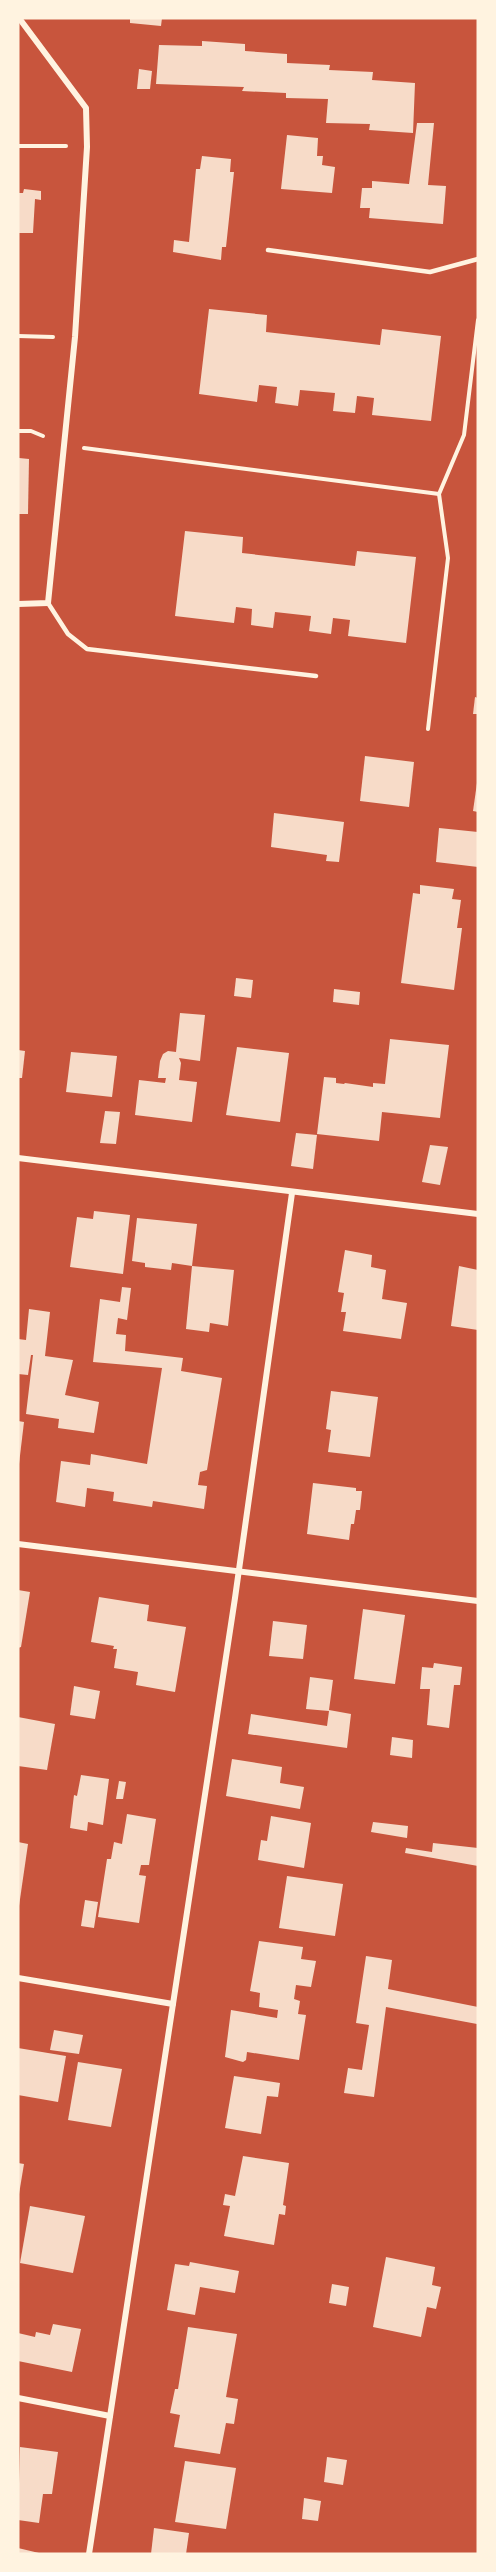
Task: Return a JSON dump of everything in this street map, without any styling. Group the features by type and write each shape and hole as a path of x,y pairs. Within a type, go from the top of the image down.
{"street":[{"path":"18,604 48,603 75,337 87,147 86,108 19,18"},
{"path":"18,1158 478,1214"},
{"path":"89,2554 239,1571 292,1193"},
{"path":"18,1544 478,1601"},
{"path":"18,1978 173,2004"},
{"path":"18,2398 110,2416"}],"lane":[{"path":"268,250 430,272 478,259"},
{"path":"48,603 68,634 87,649 316,676"}],"path":[{"path":"18,146 87,147"},
{"path":"428,729 448,558 439,494 464,435 478,320"},
{"path":"18,336 75,337"},
{"path":"64,446 439,494"}],"building":[{"path":"130,18 162,18 161,26 130,23"},
{"path":"202,41 245,44 245,51 287,54 287,63 330,65 329,70 373,72 372,80 415,83 413,133 369,130 370,124 326,123 328,99 286,98 286,93 242,91 244,87 156,84 159,45 202,46"},
{"path":"139,69 152,71 150,89 137,89"},
{"path":"417,123 434,123 428,185 446,186 443,224 369,218 370,208 360,208 362,188 372,188 372,181 409,184"},
{"path":"287,135 318,138 317,156 323,156 322,165 335,167 332,193 281,189"},
{"path":"202,156 231,159 230,172 234,172 226,247 222,247 221,260 173,252 174,240 189,242 196,169 200,169"},
{"path":"24,189 41,191 41,200 35,199 33,233 18,233 18,193 23,193"},
{"path":"209,309 267,315 266,332 380,345 382,329 441,336 431,421 372,415 374,398 357,396 355,413 333,411 335,393 300,390 298,406 275,403 277,387 259,385 257,402 199,394"},
{"path":"19,458 29,459 28,514 18,514"},
{"path":"185,531 243,537 242,553 355,566 357,551 416,557 406,643 348,636 350,620 333,618 331,634 309,631 311,616 275,612 273,628 251,625 252,609 236,607 234,623 175,616"},
{"path":"475,697 478,698 478,714 473,714"},
{"path":"365,756 414,762 409,807 360,801"},
{"path":"478,783 478,812 473,811"},
{"path":"274,813 344,822 339,862 326,861 327,855 271,847"},
{"path":"439,828 478,832 478,867 436,862"},
{"path":"420,885 454,889 452,899 461,900 457,928 462,928 454,990 401,983 413,893 420,894"},
{"path":"236,978 253,980 251,998 234,996"},
{"path":"334,989 360,992 359,1005 333,1002"},
{"path":"180,1013 205,1015 200,1061 179,1058 181,1063 179,1080 197,1082 192,1122 135,1115 139,1080 165,1083 166,1078 158,1078 160,1061 163,1054 168,1051 176,1052"},
{"path":"390,1039 449,1045 440,1118 382,1112 379,1141 317,1134 324,1077 336,1078 336,1083 344,1084 373,1087 373,1083 385,1084"},
{"path":"237,1047 289,1053 280,1122 226,1115"},
{"path":"18,1050 25,1051 22,1078 18,1078"},
{"path":"71,1052 117,1056 112,1097 66,1092"},
{"path":"105,1111 120,1112 116,1144 100,1143"},
{"path":"296,1133 317,1135 313,1169 291,1166"},
{"path":"430,1145 448,1147 440,1185 422,1182"},
{"path":"94,1211 130,1215 123,1274 70,1267 77,1217 93,1219"},
{"path":"137,1218 197,1224 192,1266 172,1263 171,1270 145,1267 145,1263 132,1261"},
{"path":"345,1250 372,1255 371,1267 386,1270 382,1299 407,1303 401,1339 343,1331 346,1312 341,1312 344,1293 338,1292"},
{"path":"192,1266 234,1270 228,1326 210,1323 209,1332 186,1329"},
{"path":"459,1266 478,1270 478,1330 451,1326"},
{"path":"122,1287 131,1288 127,1320 118,1318 116,1334 126,1335 125,1351 183,1358 181,1371 222,1378 207,1470 200,1472 198,1485 207,1486 204,1509 153,1501 152,1507 113,1501 114,1492 87,1488 85,1507 56,1502 61,1461 90,1465 91,1454 147,1464 162,1368 93,1362 100,1299 120,1302"},
{"path":"29,1309 50,1312 45,1356 73,1360 65,1395 99,1402 94,1433 58,1428 59,1419 26,1414 33,1355 31,1355 28,1375 18,1374 18,1339 26,1340"},
{"path":"331,1391 378,1397 370,1457 328,1452 331,1430 326,1429"},
{"path":"18,1421 24,1422 19,1464 18,1464"},
{"path":"313,1483 356,1488 356,1491 362,1491 360,1510 356,1510 349,1540 307,1534"},
{"path":"18,1590 30,1592 21,1647 18,1648"},
{"path":"99,1597 149,1605 147,1621 186,1627 175,1692 136,1685 138,1672 114,1668 117,1649 113,1649 114,1646 91,1642"},
{"path":"363,1609 405,1615 395,1684 354,1679"},
{"path":"273,1621 307,1625 303,1659 269,1656"},
{"path":"434,1663 462,1667 460,1685 454,1685 449,1728 427,1725 430,1689 420,1689 422,1667 433,1668"},
{"path":"310,1677 333,1680 329,1710 351,1714 347,1748 248,1734 251,1714 327,1726 329,1711 306,1709"},
{"path":"74,1686 100,1691 95,1719 70,1715"},
{"path":"18,1717 55,1724 47,1770 18,1766"},
{"path":"392,1737 413,1740 412,1758 390,1755"},
{"path":"232,1759 282,1767 280,1783 304,1787 300,1809 226,1796"},
{"path":"81,1775 109,1779 103,1825 88,1822 87,1831 70,1828 74,1795 77,1796"},
{"path":"119,1781 126,1782 123,1799 116,1799"},
{"path":"127,1814 156,1819 149,1865 141,1865 139,1875 146,1876 139,1923 98,1917 107,1859 111,1859 114,1842 122,1844"},
{"path":"271,1816 311,1823 304,1868 258,1860 261,1840 267,1841"},
{"path":"373,1822 408,1826 407,1838 371,1832"},
{"path":"18,1842 28,1844 19,1906 18,1906"},
{"path":"433,1843 478,1848 478,1866 405,1853 406,1848 432,1852"},
{"path":"287,1876 343,1884 335,1936 279,1928"},
{"path":"85,1900 98,1902 94,1928 81,1926"},
{"path":"259,1941 303,1947 301,1959 316,1961 311,1987 296,1985 294,1999 300,2001 298,2014 306,2015 299,2060 247,2052 246,2060 243,2062 225,2057 231,2010 277,2018 278,2010 259,2007 260,1993 250,1991"},
{"path":"366,1956 392,1960 388,1989 478,2007 477,2024 386,2007 374,2097 344,2093 348,2068 362,2070 369,2025 356,2023"},
{"path":"54,2030 83,2035 79,2054 50,2050"},
{"path":"18,2048 66,2056 58,2102 18,2095"},
{"path":"78,2062 122,2069 111,2127 68,2120"},
{"path":"234,2076 280,2083 278,2097 267,2096 261,2134 225,2128"},
{"path":"243,2156 289,2163 283,2205 286,2206 285,2215 279,2214 274,2245 224,2236 230,2206 223,2205 225,2194 235,2196"},
{"path":"18,2163 24,2164 19,2194 18,2193"},
{"path":"30,2206 85,2216 73,2273 20,2263"},
{"path":"386,2257 435,2267 432,2285 441,2287 436,2309 427,2307 421,2337 373,2327"},
{"path":"190,2262 239,2271 235,2293 200,2287 195,2315 167,2310 175,2264 189,2266"},
{"path":"332,2284 349,2287 346,2306 329,2303"},
{"path":"53,2324 81,2329 72,2372 18,2361 18,2333 35,2337 36,2332 50,2335"},
{"path":"188,2327 237,2334 226,2397 238,2399 234,2424 226,2423 220,2454 174,2447 180,2415 170,2413 175,2389 178,2389"},
{"path":"20,2447 58,2452 52,2494 43,2494 39,2523 18,2520"},
{"path":"327,2457 347,2460 343,2485 324,2482"},
{"path":"185,2461 236,2468 226,2529 175,2522"},
{"path":"304,2498 321,2501 318,2521 302,2519"},
{"path":"154,2528 189,2533 186,2554 151,2554"},
{"path":"18,2548 39,2553 39,2554 18,2554"}]}
